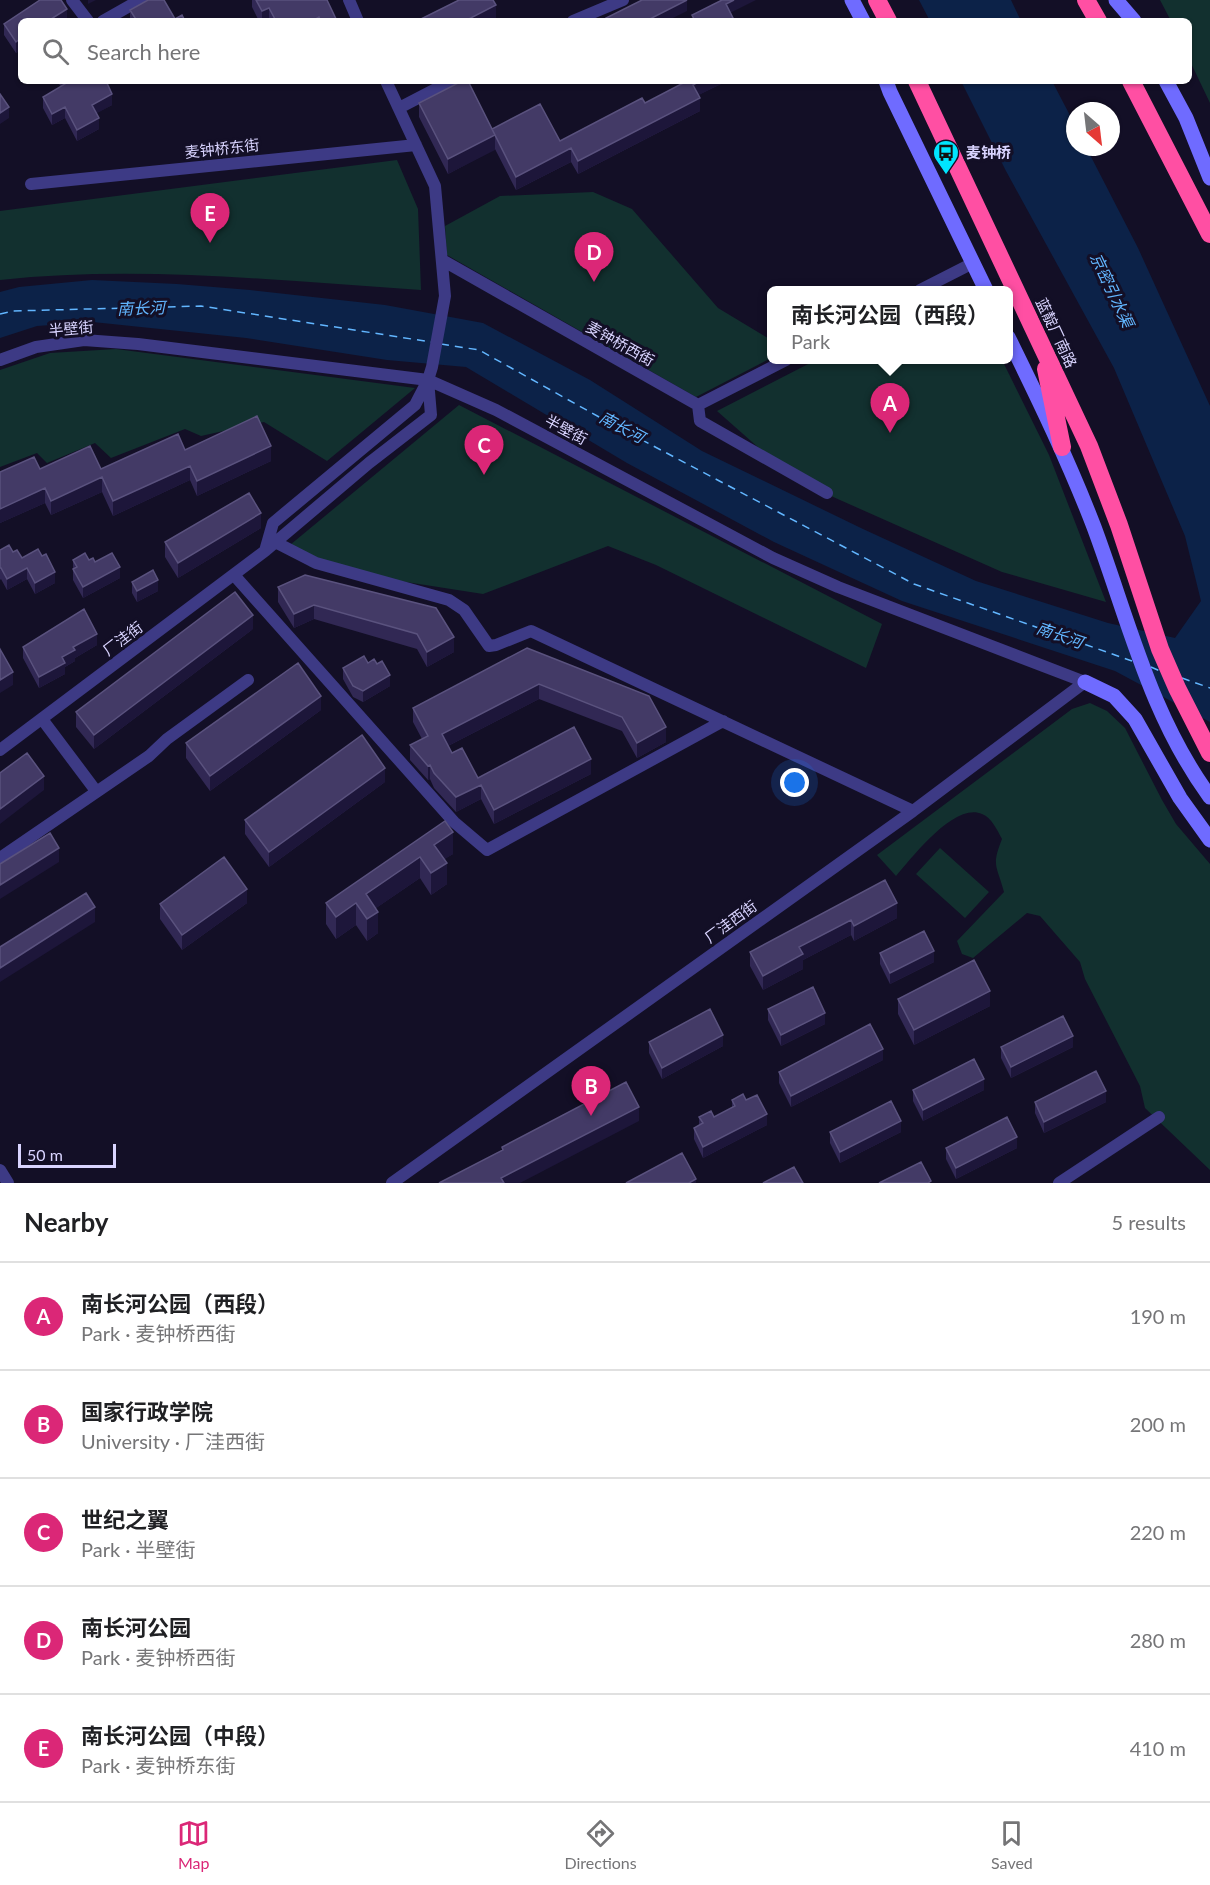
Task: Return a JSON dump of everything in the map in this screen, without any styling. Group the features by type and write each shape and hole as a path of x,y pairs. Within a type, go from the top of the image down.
{"highway":[{"path":"877,0 886,18"},
{"path":"1086,0 1096,18"},
{"name":"蓝靛厂南路","path":"917,84 1089,446 1119,525 1145,607 1177,688 1210,753"},
{"path":"1133,84 1210,234"},
{"path":"1039,338 1062,447"}],"street":[{"path":"72,0 86,18"},
{"path":"108,18 140,0"},
{"path":"348,0 357,18"},
{"path":"580,18 623,0"},
{"path":"852,0 861,18"},
{"path":"1116,0 1131,18"},
{"path":"265,551 273,524 415,405 430,374 445,296 435,186 387,84"},
{"path":"399,108 445,84"},
{"path":"887,84 984,286"},
{"path":"1168,84 1186,118 1210,178"},
{"name":"麦钟桥东街","path":"31,184 416,145"},
{"name":"麦钟桥西街","path":"442,260 698,405"},
{"path":"929,286 973,263"},
{"name":"半壁街","path":"0,360 36,347 84,340 430,374 782,562 838,587 1085,682"},
{"path":"1013,347 1062,447 1153,695 1173,737 1210,797"},
{"path":"778,364 698,405 700,421 827,493"},
{"name":"厂洼街","path":"0,750 265,551 369,463 431,415 430,374"},
{"path":"275,542 316,563 449,600 464,610 489,646 531,631 913,811"},
{"path":"234,575 454,822 487,850 723,721"},
{"path":"0,858 149,756 167,739 248,680"},
{"path":"1085,682 1114,696 1135,718 1180,798 1210,840"},
{"name":"厂洼西街","path":"392,1183 913,811 1085,682"},
{"path":"42,719 96,791"},
{"path":"1059,1183 1159,1117"},
{"path":"0,1170 8,1183"}],"green space":[{"path":"1160,0 1210,0 1210,103 1192,65 1192,18 1169,18"},
{"path":"397,160 418,209 421,290 158,274 105,274 0,280 0,211"},
{"path":"593,192 632,209 718,308 767,338 767,360 696,397 447,255 445,226 500,196"},
{"path":"116,349 415,388 327,461 264,422 201,436 185,429 111,458 95,443 47,463 37,453 0,467 0,370 50,353"},
{"path":"808,364 1004,364 1049,455 1106,602 1002,572 795,480 717,411"},
{"path":"459,405 882,624 866,668 656,565 608,546 483,594 310,567 290,545"},
{"path":"1090,703 1107,711 1125,728 1176,824 1210,864 1210,1170 1145,1108 1140,1086 1085,979 1080,962 1040,916 1027,913 973,958 962,954 957,941 1004,892 996,861 1002,839 989,818 971,812 959,816 934,834 896,876 877,855 1072,709"},
{"path":"940,848 989,892 965,918 916,874"}],"water":[{"path":"919,0 1011,0 1020,18 928,18"},
{"path":"962,84 1054,84 1066,108 1066,156 1091,156 1138,248 1210,406 1210,722 1115,671 902,601 774,542 627,463 466,367 387,360 246,338 93,322 37,326 0,338 0,292 19,287 92,280 177,284 385,305 483,323 590,380 702,451 976,581 1108,623 1175,638 1201,601 1185,536 1114,368 1006,171"}],"building":[{"path":"40,0 61,0 67,9 53,18 18,18 18,40 16,42 4,24"},
{"path":"148,0 164,0 174,18 135,18 130,10"},
{"path":"256,0 327,0 336,18 274,18 269,8 262,11"},
{"path":"459,0 493,0 496,5 471,18 423,18"},
{"path":"642,0 687,0 652,18 606,18"},
{"path":"722,0 734,0 726,4 733,18 694,18 692,15"},
{"path":"65,84 107,84 112,94 92,105 99,118 77,130 65,107 52,114 43,97"},
{"path":"456,84 470,84 495,135 448,159 419,103"},
{"path":"681,84 695,84 693,85 700,98 578,161 571,148 516,177 492,129 540,104 560,141 642,98 645,103"},
{"path":"0,94 9,107 0,113"},
{"path":"257,416 271,446 197,481 190,466 113,501 102,477 51,501 45,488 0,509 0,472 34,457 40,469 90,446 101,469 178,434 185,450"},
{"path":"249,493 261,513 178,563 165,542"},
{"path":"9,545 13,552 17,550 22,558 38,549 42,556 46,554 55,572 35,583 27,568 7,579 0,568 0,550"},
{"path":"85,553 89,560 93,558 95,562 112,553 120,567 83,587 73,569 77,567 73,560"},
{"path":"153,570 158,580 137,591 132,582"},
{"path":"305,575 436,608 454,637 427,652 417,634 314,605 294,614 278,587"},
{"path":"235,592 253,615 94,735 76,712"},
{"path":"84,609 97,634 73,647 75,650 62,657 65,663 39,677 23,647"},
{"path":"527,648 649,696 666,727 637,743 622,717 539,684 442,734 452,753 462,748 478,778 574,727 591,759 494,810 481,785 456,797 410,745 428,736 413,708"},
{"path":"0,649 13,672 0,680"},
{"path":"364,656 368,663 374,659 377,664 382,661 390,675 363,691 353,686 343,668"},
{"path":"298,663 321,696 210,776 186,743"},
{"path":"362,735 385,768 269,852 245,820"},
{"path":"27,753 44,776 0,809 0,773"},
{"path":"445,821 453,832 434,845 447,863 431,873 420,857 366,894 378,912 367,919 356,903 336,917 326,903"},
{"path":"50,833 59,848 0,885 0,864"},
{"path":"224,857 247,889 182,935 160,904"},
{"path":"885,880 897,903 854,926 851,920 799,947 803,954 763,976 750,952"},
{"path":"86,893 95,907 0,968 0,947"},
{"path":"924,931 934,951 890,973 880,953"},
{"path":"974,960 990,991 914,1030 898,999"},
{"path":"813,987 825,1013 781,1035 768,1009"},
{"path":"710,1009 723,1035 662,1068 649,1042"},
{"path":"1063,1016 1073,1036 1011,1067 1001,1047"},
{"path":"870,1024 883,1049 791,1096 779,1072"},
{"path":"974,1059 984,1079 923,1110 913,1090"},
{"path":"1096,1071 1106,1091 1044,1122 1035,1102"},
{"path":"626,1082 639,1107 501,1178 504,1183 439,1183 503,1150 502,1147"},
{"path":"743,1094 746,1100 757,1095 767,1114 703,1147 694,1128 703,1123 699,1117 711,1111 714,1117 735,1106 732,1100"},
{"path":"891,1101 901,1121 840,1152 830,1132"},
{"path":"1007,1117 1017,1137 956,1168 946,1148"},
{"path":"682,1153 696,1179 689,1183 626,1183"},
{"path":"921,1162 931,1181 928,1183 879,1183"},
{"path":"794,1167 803,1183 763,1183"}],"ferry route":[{"path":"0,314 13,311 201,306 431,342"},
{"path":"441,344 479,350 608,422 914,584 1132,661"},
{"path":"1151,667 1160,671"},
{"path":"1182,678 1210,688"}],"place":[{"name":"麦钟桥","path":"946,176"},
{"name":"南长河公园（中段）","path":"210,243"},
{"name":"南长河公园","path":"594,282"},
{"name":"南长河公园（西段）","path":"890,433"},
{"name":"世纪之翼","path":"484,475"},
{"name":"国家行政学院","path":"591,1116"}],"water label":[{"name":"京密引水渠","path":"1112,290"},
{"name":"南长河","path":"141,308"},
{"name":"南长河","path":"622,427"},
{"name":"南长河","path":"1060,635"}]}
